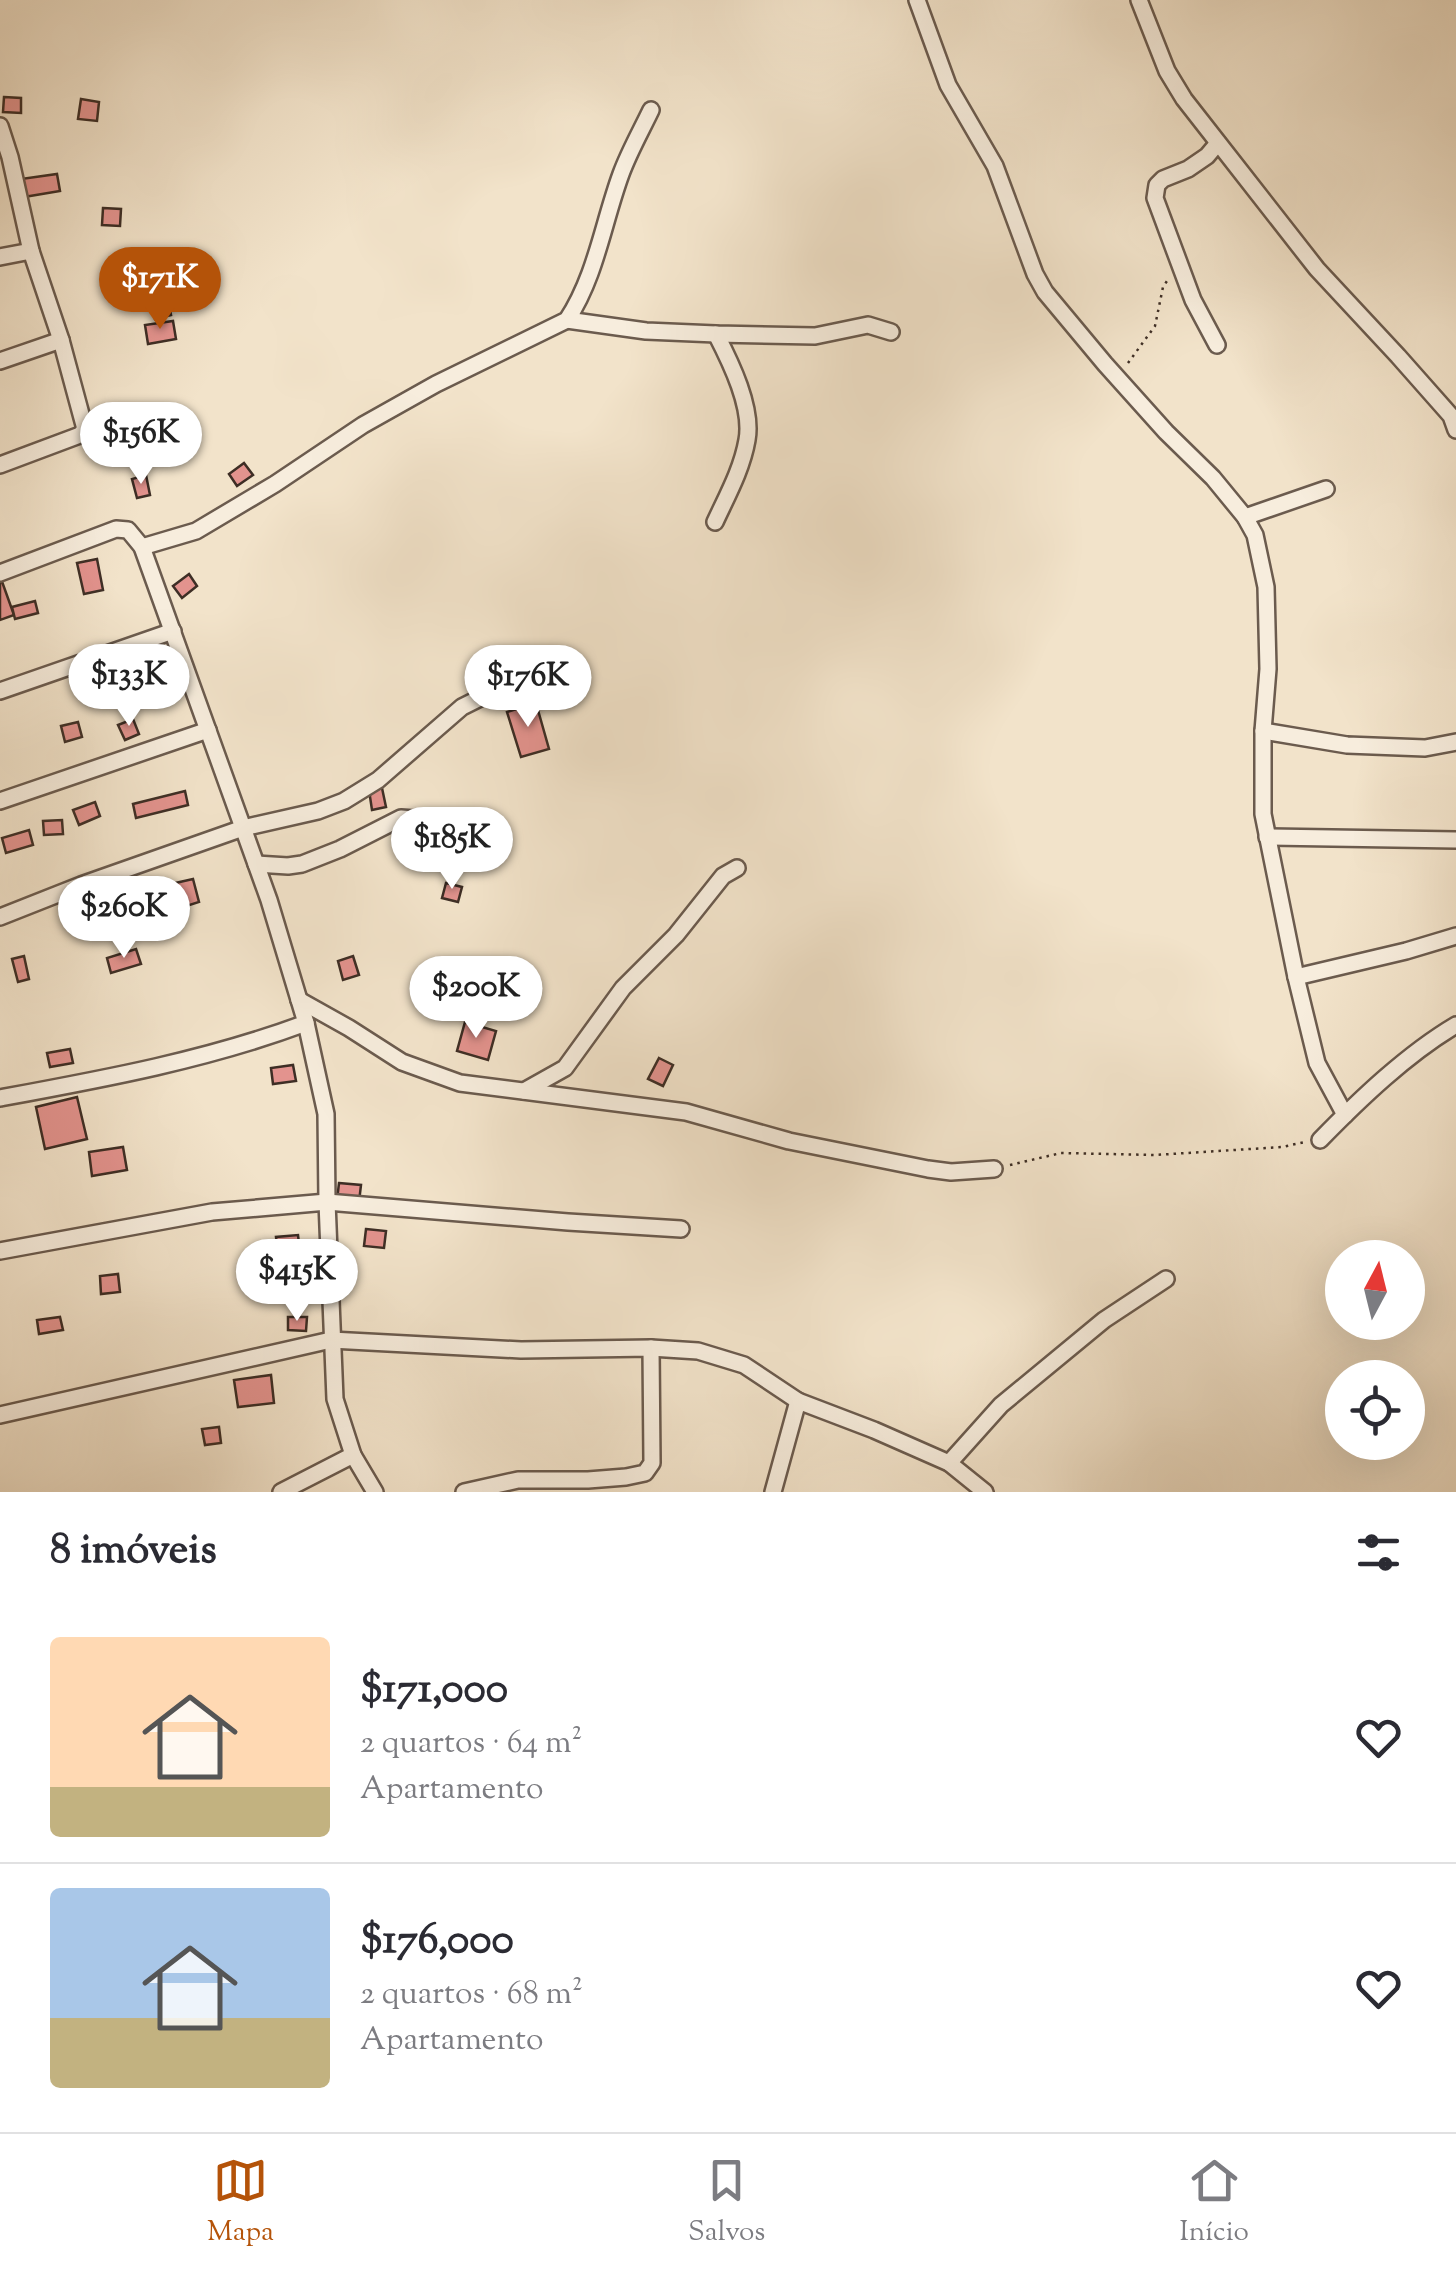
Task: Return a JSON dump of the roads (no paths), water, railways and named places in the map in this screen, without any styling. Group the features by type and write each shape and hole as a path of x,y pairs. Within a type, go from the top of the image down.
{"street":[{"path":"917,0 948,85 995,166 1045,292 1166,432 1213,478 1256,535 1266,587 1268,669 1263,814 1317,1062 1344,1115"},
{"path":"1139,0 1167,71 1184,99 1318,269 1450,416 1456,430"},
{"path":"142,547 196,532 363,425 436,384 567,320 580,302 622,172 651,110"},
{"path":"0,126 31,251 62,340 85,429 80,436 0,464"},
{"path":"1217,345 1193,300 1155,198 1157,186 1164,178 1198,163 1218,143"},
{"path":"0,257 31,251"},
{"path":"567,320 646,331 716,334 815,336 868,325 891,332"},
{"path":"714,522 748,439 747,414 730,361 716,334"},
{"path":"0,360 62,340"},
{"path":"1245,517 1326,488"},
{"path":"0,573 116,528 128,530 142,547 256,864 306,1023 326,1114 335,1399 353,1455 376,1492"},
{"path":"0,691 172,631"},
{"path":"0,917 243,828 318,811 344,800 378,780 462,708 492,692"},
{"path":"0,802 208,730"},
{"path":"1264,731 1347,744 1426,748 1456,742"},
{"path":"256,864 302,864 340,850 401,818 441,821"},
{"path":"1267,836 1456,840"},
{"path":"524,1091 565,1068 623,988 676,935 723,876 736,868"},
{"path":"1296,977 1456,936"},
{"path":"298,1000 402,1062 460,1083 686,1112 789,1141 928,1169 994,1169"},
{"path":"0,1098 121,1076 306,1023"},
{"path":"1320,1140 1344,1115 1456,1025"},
{"path":"0,1251 212,1212 327,1202 681,1229"},
{"path":"949,1463 1001,1405 1104,1320 1166,1279"},
{"path":"0,1415 331,1340 520,1350 698,1351 744,1366 798,1402 949,1463 985,1492"},
{"path":"464,1492 518,1480 588,1480 645,1472 652,1463 651,1348"},
{"path":"773,1492 798,1402"},
{"path":"281,1492 353,1455"}]}
